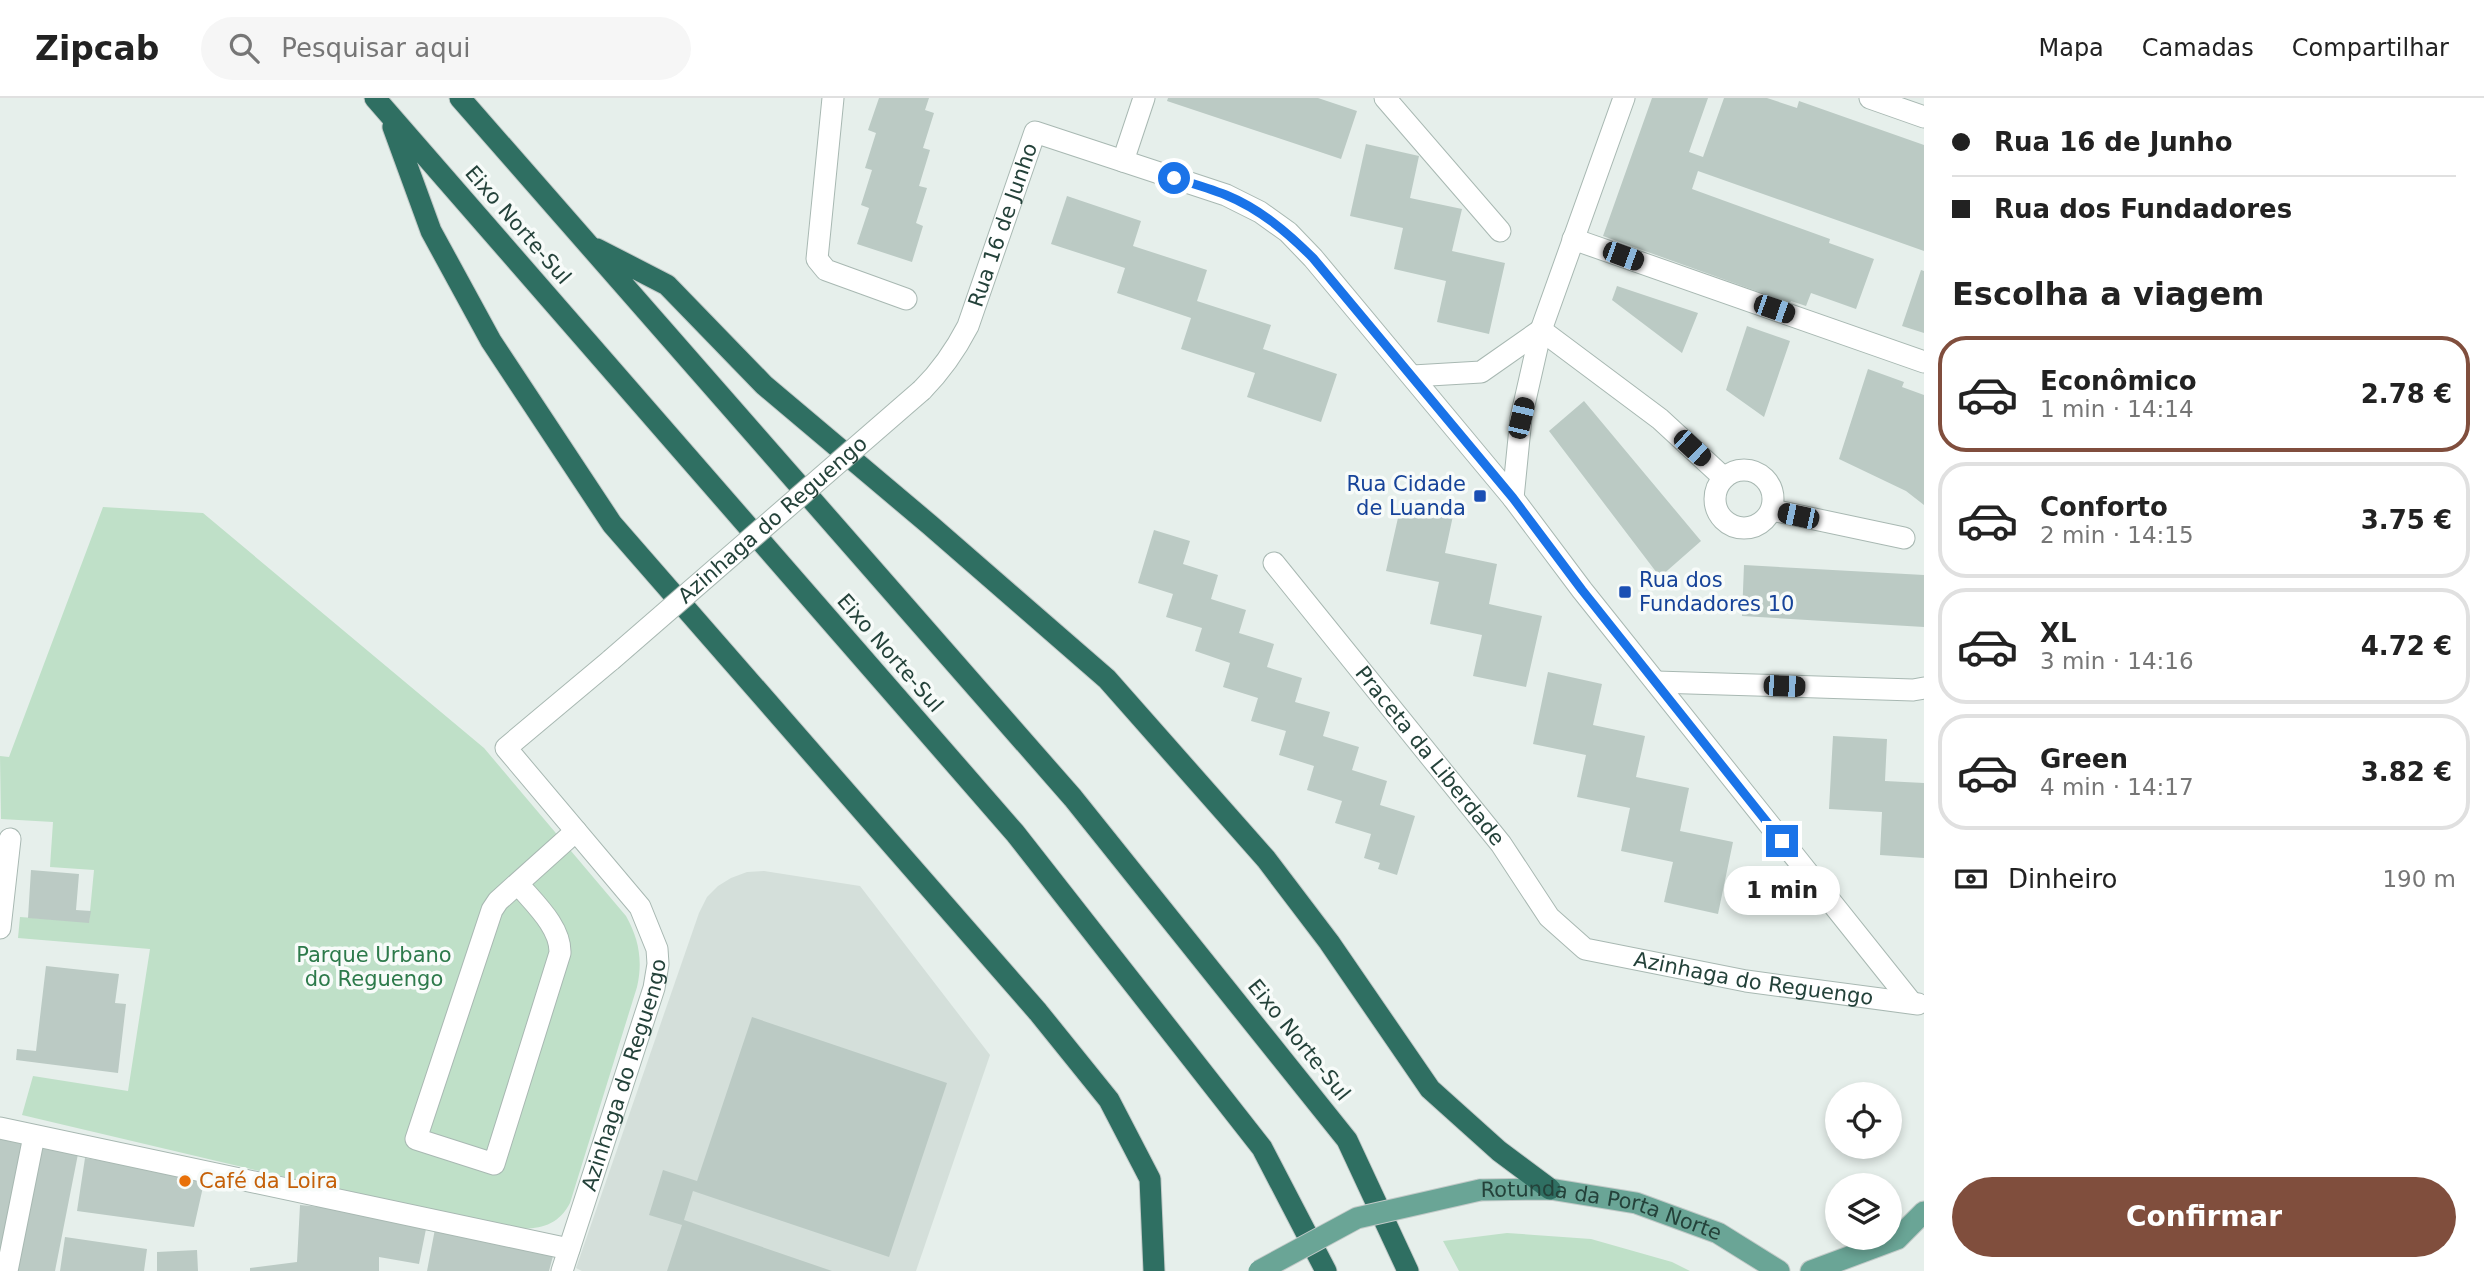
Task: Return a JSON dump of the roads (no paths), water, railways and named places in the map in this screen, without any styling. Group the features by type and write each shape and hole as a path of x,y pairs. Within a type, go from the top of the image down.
{"highway":[{"name":"Eixo Norte-Sul","path":"374,98 1015,833 1262,1148 1326,1271"},
{"name":"Eixo Norte-Sul","path":"460,98 1064,787 1347,1140 1408,1271"},
{"path":"389,115 431,231 491,341 612,524 1038,1012 1109,1100 1150,1179 1154,1271"},
{"path":"585,243 667,285 764,385 1107,679 1266,859 1329,942 1430,1089 1499,1151 1550,1189"}],"main road":[{"name":"Rotunda da Porta Norte","path":"1259,1271 1357,1218 1480,1190 1550,1189 1636,1203 1718,1233 1779,1271"},
{"path":"1811,1271 1896,1239 1924,1212"}],"street":[{"path":"833,98 817,260 826,270 906,299"},
{"path":"1123,161 1144,98"},
{"path":"1385,98 1500,231"},
{"path":"1513,498 1521,418 1541,330 1624,98"},
{"path":"1870,98 1924,117"},
{"name":"Rua 16 de Junho","path":"922,390 950,358 968,326 1035,132 1226,195 1260,212 1288,232 1313,258 1413,376 1513,498 1582,590 1917,1004"},
{"path":"1573,239 1924,362"},
{"path":"1413,376 1481,372 1541,330"},
{"path":"1541,330 1660,419 1724,478"},
{"name":"Azinhaga do Reguengo","path":"562,1271 654,988 658,964 654,935 640,907 506,748 922,390"},
{"path":"1742,469 1761,475 1772,490 1772,510 1766,519 1755,527 1734,527 1725,522 1716,504 1719,484 1732,472 1742,469"},
{"path":"1772,510 1904,538"},
{"name":"Praceta da Liberdade","path":"1274,563 1500,844 1549,917 1585,949"},
{"path":"1656,682 1913,690 1924,688"},
{"path":"518,884 548,920 561,942 560,953 494,1164 416,1139 486,926 498,901 576,831"},
{"path":"0,928 10,839"},
{"name":"Azinhaga do Reguengo","path":"1585,949 1746,981 1917,1004"},
{"path":"0,1128 569,1249"},
{"path":"7,1271 34,1136"}],"place":[{"name":"Rua Cidade de Luanda","path":"1480,496"},
{"name":"Rua dos Fundadores 10","path":"1625,592"},
{"name":"Café da Loira","path":"185,1181"}],"park label":[{"name":"Parque Urbano do Reguengo","path":"374,967"}]}
